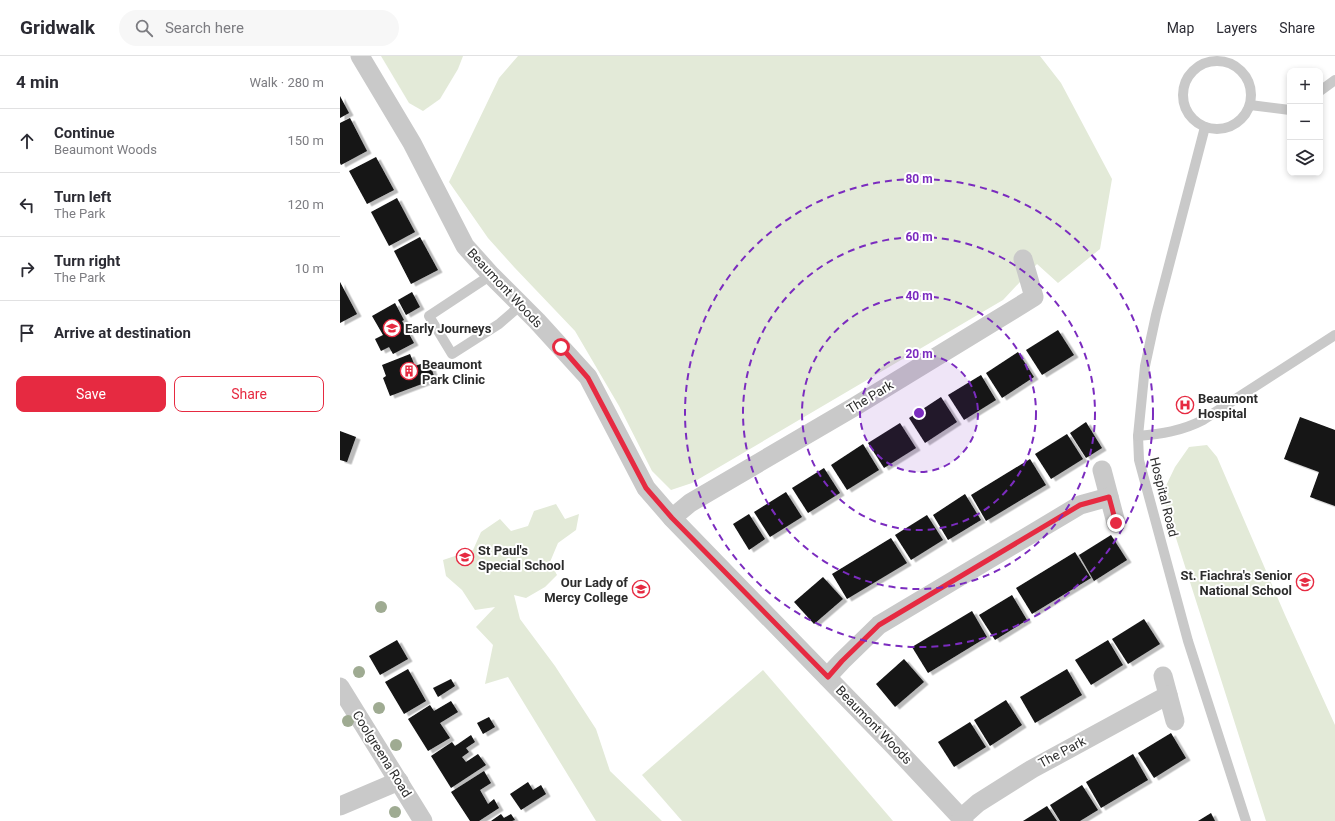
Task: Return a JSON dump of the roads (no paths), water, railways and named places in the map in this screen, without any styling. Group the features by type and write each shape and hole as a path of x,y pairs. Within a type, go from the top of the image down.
{"street":[{"name":"Beaumont Woods","path":"360,56 412,143 466,246 491,275 521,305 588,378 646,488 672,518 828,677 963,819"},
{"name":"The Park","path":"672,518 690,504 1034,298 1023,259"},
{"path":"1102,470 1116,523"},
{"path":"828,677 842,661 879,625 1080,505 1109,497"},
{"path":"1163,676 1175,721"},
{"name":"Coolgreena Road","path":"340,687 423,821"},
{"name":"The Park","path":"963,819 978,803 1032,769 1168,695"},
{"path":"340,806 399,780"}],"lane":[{"path":"1227,59 1243,72 1250,84 1252,97 1250,105 1240,120 1229,127 1215,129 1205,127 1192,118 1185,106 1183,93 1186,81 1194,70 1205,63 1227,59"},
{"path":"1323,89 1335,80"},
{"path":"1250,105 1287,110"},
{"name":"Hospital Road","path":"1205,127 1156,315 1146,366 1138,436 1139,460 1186,633 1246,821"},
{"path":"491,275 429,316 452,354 499,324 521,305"},
{"path":"1138,436 1170,432 1189,427 1203,420 1335,336"}],"place":[{"name":"Early Journeys","path":"392,328"},
{"name":"Beaumont Park Clinic","path":"409,371"},
{"name":"Beaumont Hospital","path":"1185,405"},
{"name":"St Paul's Special School","path":"465,557"},
{"name":"St. Fiachra's Senior National School","path":"1305,582"},
{"name":"Our Lady of Mercy College","path":"641,589"}]}
